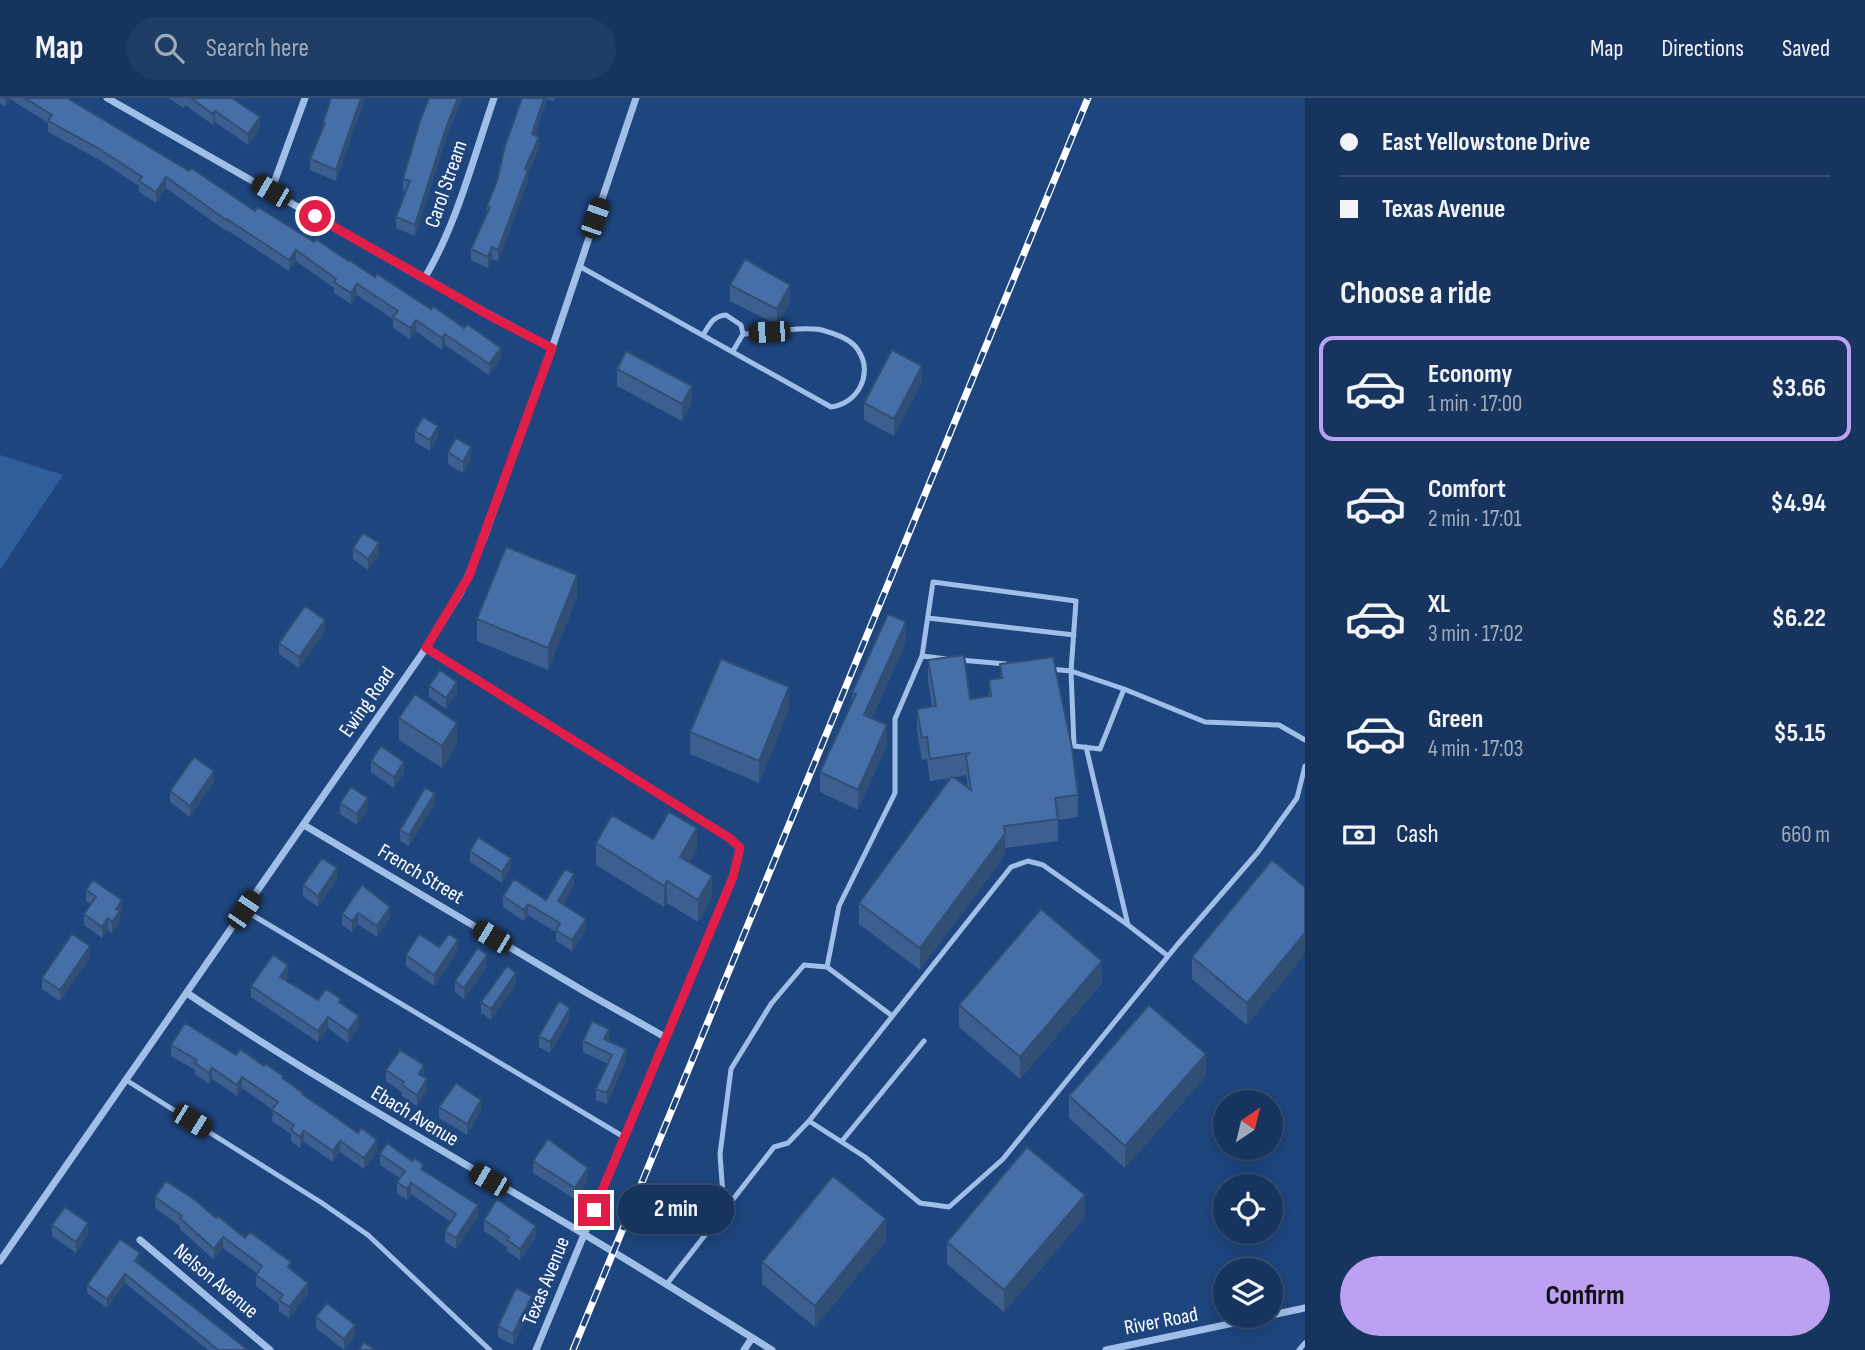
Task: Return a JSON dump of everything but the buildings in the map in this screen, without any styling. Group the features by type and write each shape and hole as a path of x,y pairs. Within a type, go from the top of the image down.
{"street":[{"path":"107,98 424,279 552,348"},
{"path":"271,191 305,98"},
{"name":"Carol Stream","path":"424,279 438,256 452,222 494,98"},
{"name":"Ewing Road","path":"0,1261 426,648 469,576 552,348 636,98"},
{"name":"Texas Avenue","path":"426,648 731,839 740,848 733,877 536,1350"},
{"name":"French Street","path":"303,825 665,1037"},
{"name":"Ebach Avenue","path":"187,993 318,1077 584,1234 772,1350"},
{"name":"Nelson Avenue","path":"140,1240 270,1350"},
{"name":"River Road","path":"1106,1350 1305,1308"},
{"path":"744,1350 752,1338"}],"lane":[{"path":"579,266 831,407 841,406 853,398 864,380 865,365 859,351 852,343 822,329 743,334"},
{"path":"703,335 712,320 726,315 741,325 743,334 733,351"},
{"path":"827,967 839,906 895,793 895,719 922,656 933,582 1076,601 1071,671 1074,746 1100,749 1124,689"},
{"path":"928,618 1074,635"},
{"path":"922,656 1017,665"},
{"path":"1044,668 1071,671 1205,722 1279,725 1305,740"},
{"path":"1086,747 1128,925"},
{"path":"809,1121 842,1141 920,1203 949,1207 1003,1159 1168,956 1258,852 1297,799 1305,766"},
{"path":"1297,799 1305,802"},
{"path":"666,1285 774,1147 789,1143 809,1121 1010,867 1027,861 1043,865 1168,956"},
{"path":"244,910 624,1137"},
{"path":"724,1210 720,1154 731,1069 771,1004 804,965 827,967 891,1015"},
{"path":"842,1141 924,1041"},
{"path":"127,1080 322,1203 368,1236 490,1350"},
{"path":"1299,1350 1305,1343"}],"shaded area":[{"path":"0,455 63,475 0,570"}],"railway":[{"path":"573,1350 1088,98"}],"route":[{"path":"315,216 552,348 469,576 426,648 731,839 740,848 733,877 594,1210"}]}
